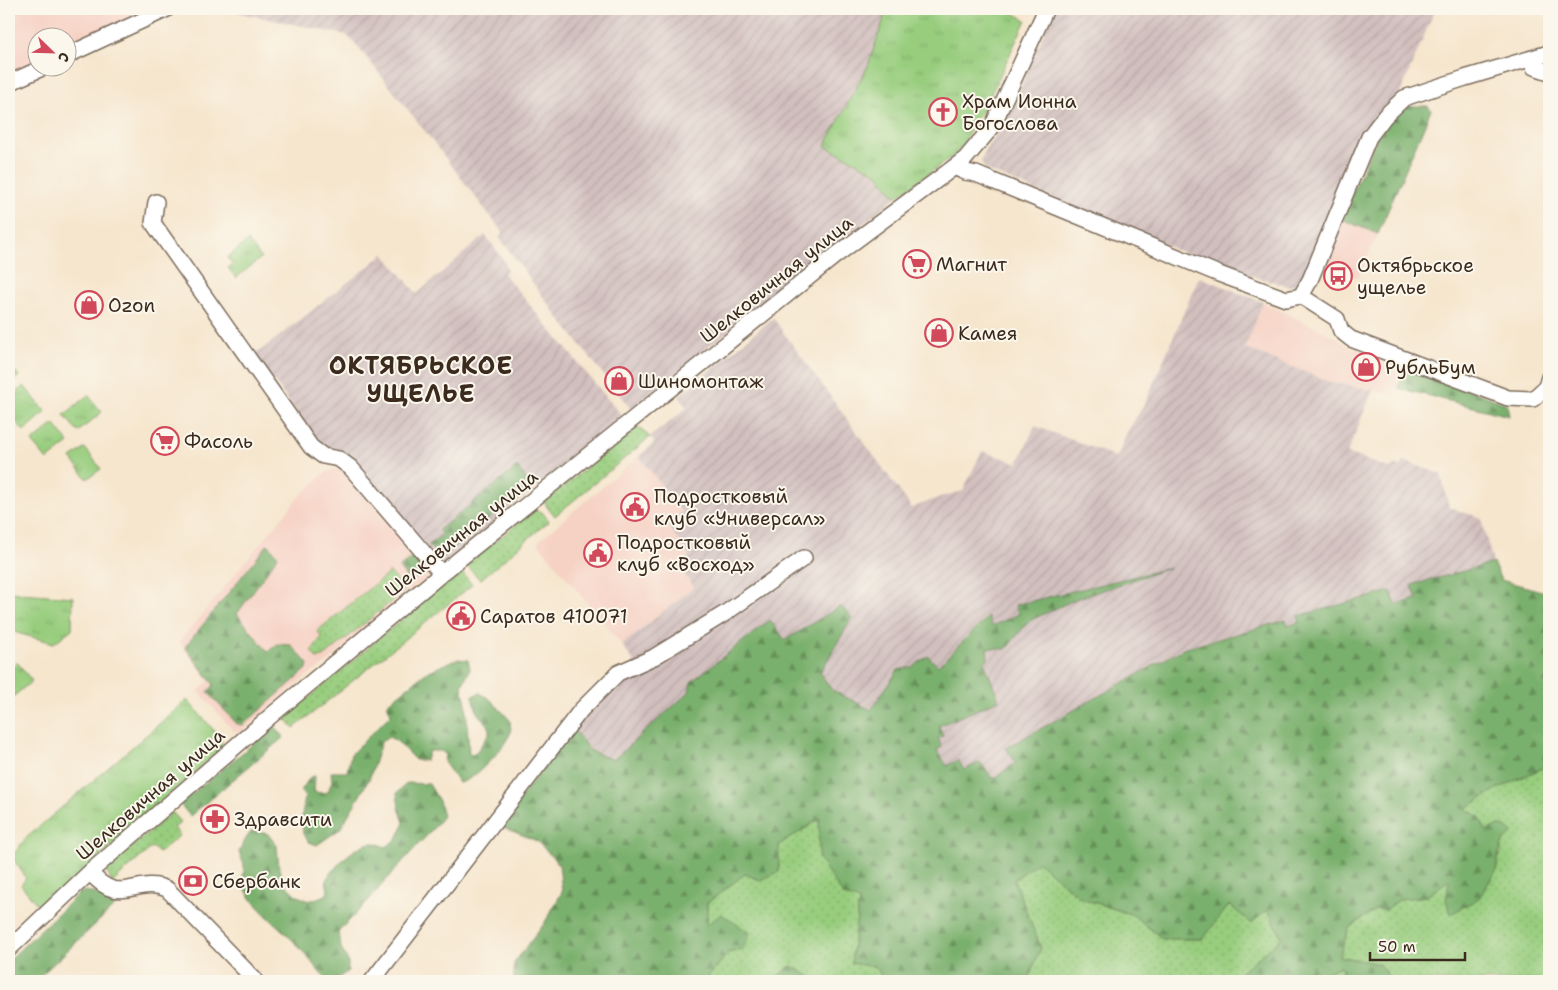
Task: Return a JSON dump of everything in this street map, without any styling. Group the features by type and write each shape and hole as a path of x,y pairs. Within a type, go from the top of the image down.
{"street":[{"path":"78,51 167,9"},
{"name":"Шелковичная улица","path":"9,949 90,872 273,714 442,574 835,256 972,152 992,127 1046,9"},
{"path":"1301,296 1310,280 1368,137 1385,116 1404,98 1549,53"},
{"path":"1531,58 1534,67 1549,72"},
{"path":"9,83 28,74"},
{"path":"954,167 976,174 1210,271 1286,299 1301,296 1337,319 1341,331 1351,339 1508,398 1533,399 1546,387 1549,378"},
{"path":"156,202 153,223 311,446 323,456 339,459 351,468 442,574"},
{"path":"372,981 582,710 618,673 654,656 724,614 804,558"},
{"path":"90,872 98,882 109,890 129,890 157,884 167,889 256,981"}],"shaded area":[{"path":"9,9 126,9 133,18 78,44 78,28 28,28 28,68 9,78"},
{"path":"126,9 151,9 133,18"},
{"path":"226,9 887,9 868,66 825,146 877,173 896,197 631,409 558,317 499,237 503,233 355,43 346,35"},
{"path":"1054,9 1435,9 1400,94 1363,137 1300,281 1295,285 1288,286 1213,265 986,170 981,162 986,149 1009,114"},
{"path":"1341,219 1378,234 1358,278 1322,262"},
{"path":"485,235 505,262 507,270 504,274 622,416 442,565 360,468 345,453 329,451 322,447 255,355 384,254 417,294"},
{"path":"1199,277 1263,302 1245,348 1330,382 1373,390 1347,453 1391,469 1394,465 1401,467 1404,461 1441,474 1449,507 1481,518 1493,563 1413,585 1418,599 1396,605 1391,591 1298,617 1300,622 1288,626 1286,620 1183,648 1007,748 1017,763 992,779 947,766 936,750 939,726 984,661 988,659 987,647 1006,649 1029,621 1076,599 1161,571 1015,605 1019,614 992,626 987,617 938,666 928,656 912,667 898,670 871,710 832,690 820,673 852,618 841,606 785,640 770,620 613,760 589,750 572,727 635,663 622,645 694,587 678,566 689,556 667,524 682,512 639,456 654,443 650,437 687,408 679,396 773,318 912,508 940,497 963,491 982,451 1018,463 1035,426 1117,457 1127,432 1145,403"},
{"path":"1263,302 1337,338 1344,344 1406,367 1395,396 1330,382 1244,348"},
{"path":"639,456 682,512 667,525 690,556 694,587 622,645 537,542"},
{"path":"335,469 342,469 433,573 329,661 304,678 242,732 234,731 198,691 209,681 179,642 299,497 325,473"}],"green space":[{"path":"887,9 1006,9 1026,20 990,96 961,147 953,156 896,197 877,173 825,146 868,66"},
{"path":"1407,106 1428,106 1431,110 1378,234 1341,219 1377,137 1390,121"},
{"path":"248,241 261,258 236,278 228,268 233,264 227,258"},
{"path":"9,364 19,376 9,384"},
{"path":"1406,367 1507,404 1509,416 1398,388"},
{"path":"24,386 46,412 24,431 9,414 9,399"},
{"path":"88,395 102,412 78,432 64,415"},
{"path":"54,424 69,443 47,460 32,442"},
{"path":"637,428 650,437 555,516 547,507 545,501"},
{"path":"85,448 101,469 87,479 71,458"},
{"path":"517,467 531,485 440,558 429,545 442,535 439,530"},
{"path":"534,510 542,512 549,521 480,580 468,567 468,564"},
{"path":"268,544 278,556 237,614 268,652 277,644 291,645 308,664 307,669 243,725 237,724 208,692 214,685 185,647"},
{"path":"414,556 425,570 410,582 399,568"},
{"path":"1493,563 1501,580 1549,593 1549,765 1493,791 1465,809 1479,816 1486,831 1494,827 1503,826 1513,833 1504,841 1499,852 1496,871 1479,898 1451,914 1446,900 1449,880 1427,896 1400,899 1386,910 1376,909 1349,928 1339,956 1379,964 1392,981 1346,981 1340,966 1310,981 1230,981 1282,938 1268,910 1251,923 1229,905 1203,939 1163,939 1133,915 1081,898 1038,862 1014,880 1041,948 1027,981 884,981 876,967 851,963 859,901 843,895 819,859 819,819 779,845 779,872 760,880 745,874 707,903 707,925 721,914 750,933 743,949 728,953 705,981 514,981 514,963 544,924 562,892 559,864 537,841 500,826 572,727 589,750 613,760 689,692 691,682 770,620 785,640 841,606 852,618 820,673 832,690 871,710 898,670 912,667 928,656 938,666 988,617 992,626 1019,614 1015,605 1169,568 1076,599 1029,621 1006,649 987,648 988,659 984,662 999,700 939,726 943,736 938,738 942,747 937,750 947,766 958,760 964,770 980,762 993,779 1016,763 1006,748 1183,649 1286,620 1288,626 1300,622 1298,616 1391,591 1396,605 1417,599 1412,585"},
{"path":"390,572 405,590 325,656 317,659 311,651 322,637 317,631"},
{"path":"458,572 462,572 472,585 294,728 285,718"},
{"path":"9,592 73,597 72,629 54,643 17,633 9,625"},
{"path":"457,659 468,660 470,669 462,686 466,703 469,754 471,755 477,751 489,734 489,727 478,714 472,696 480,693 490,699 510,720 510,734 501,749 480,771 459,783 444,762 445,755 442,751 429,751 426,760 415,760 398,742 389,737 381,742 370,777 340,829 317,845 309,842 303,834 302,815 305,797 301,791 310,777 315,776 314,792 328,792 332,781 331,772 347,772 351,754 391,714 387,704 427,672"},
{"path":"17,662 32,681 9,700 9,673"},
{"path":"187,700 220,737 221,749 41,909 21,885 26,878 12,857 25,839"},
{"path":"275,726 284,737 190,816 180,804"},
{"path":"1549,765 1549,981 1392,981 1379,964 1339,956 1349,928 1376,909 1386,910 1400,899 1427,896 1449,879 1496,871 1506,827 1497,826 1486,831 1465,809 1493,791"},
{"path":"407,783 429,784 439,801 443,816 365,905 339,930 341,948 348,961 348,971 335,981 328,981 292,939 254,902 243,883 244,866 239,851 252,831 268,834 277,846 279,869 285,884 296,895 309,901 326,895 328,891 326,880 335,868 354,850 368,843 376,843 386,847 397,839 404,823 397,793"},
{"path":"172,812 181,822 174,828 180,835 159,853 152,847 112,883 107,872 108,868"},
{"path":"820,819 859,901 851,963 876,967 884,981 818,981 791,966 772,981 705,981 728,953 707,926 707,903 745,874 760,880 779,845"},
{"path":"1038,862 1081,898 1133,915 1163,939 1203,939 1229,905 1268,910 1282,938 1230,981 1027,981 1041,948 1013,880"},
{"path":"84,891 97,894 116,905 35,981 9,981 9,960 78,894"},
{"path":"791,966 819,981 772,981"},
{"path":"1340,966 1346,981 1310,981"}],"place":[{"name":"Храм Ионна Богослова","path":"943,112"},
{"name":"Магнит","path":"917,264"},
{"name":"Октябрьское ущелье","path":"1338,276"},
{"name":"Ozon","path":"89,305"},
{"name":"Камея","path":"939,333"},
{"name":"РубльБум","path":"1366,367"},
{"name":"Шиномонтаж","path":"619,381"},
{"name":"Фасоль","path":"165,441"},
{"name":"Подростковый клуб «Универсал»","path":"635,507"},
{"name":"Подростковый клуб «Восход»","path":"598,553"},
{"name":"Саратов 410071","path":"461,616"},
{"name":"Здравсити","path":"215,819"},
{"name":"Сбербанк","path":"193,881"}],"district":[{"name":"ОКТЯБРЬСКОЕ УЩЕЛЬЕ","path":"421,380"}]}
